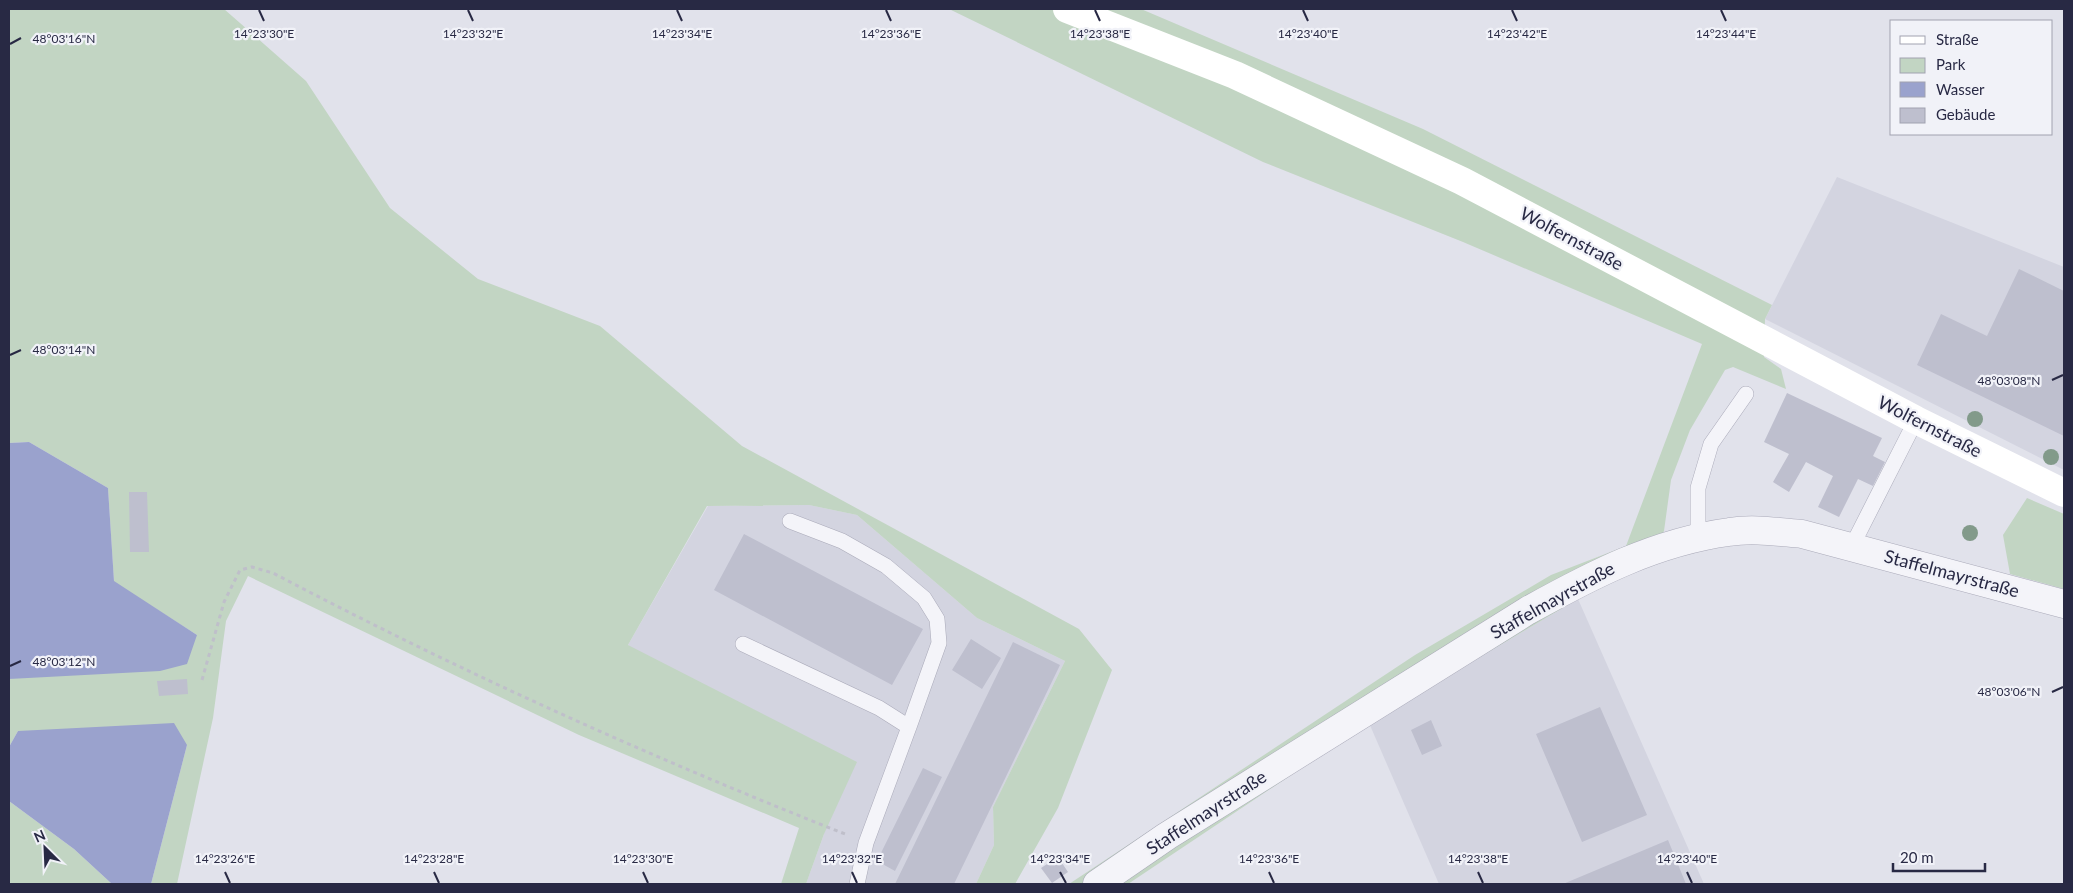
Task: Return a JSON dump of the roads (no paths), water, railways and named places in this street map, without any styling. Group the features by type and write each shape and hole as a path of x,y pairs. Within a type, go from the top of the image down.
{"main road":[{"name":"Wolfernstraße","path":"1066,9 1235,75 1462,181 1916,420 2064,494"}],"street":[{"name":"Staffelmayrstraße","path":"1097,884 1208,810 1527,611 1587,577 1668,544 1730,531 1764,530 1802,534 2064,604"}],"lane":[{"path":"1698,537 1698,488 1711,444 1746,394"},
{"path":"1852,546 1916,420"},
{"path":"790,520 842,541 886,566 924,598 938,619 939,643 866,843 857,884"},
{"path":"744,644 879,708 909,727"}],"water":[{"path":"29,442 108,488 114,581 197,635 187,664 160,671 9,679 9,443"},
{"path":"174,723 187,745 151,884 112,884 74,849 9,801 9,747 18,731"}]}
